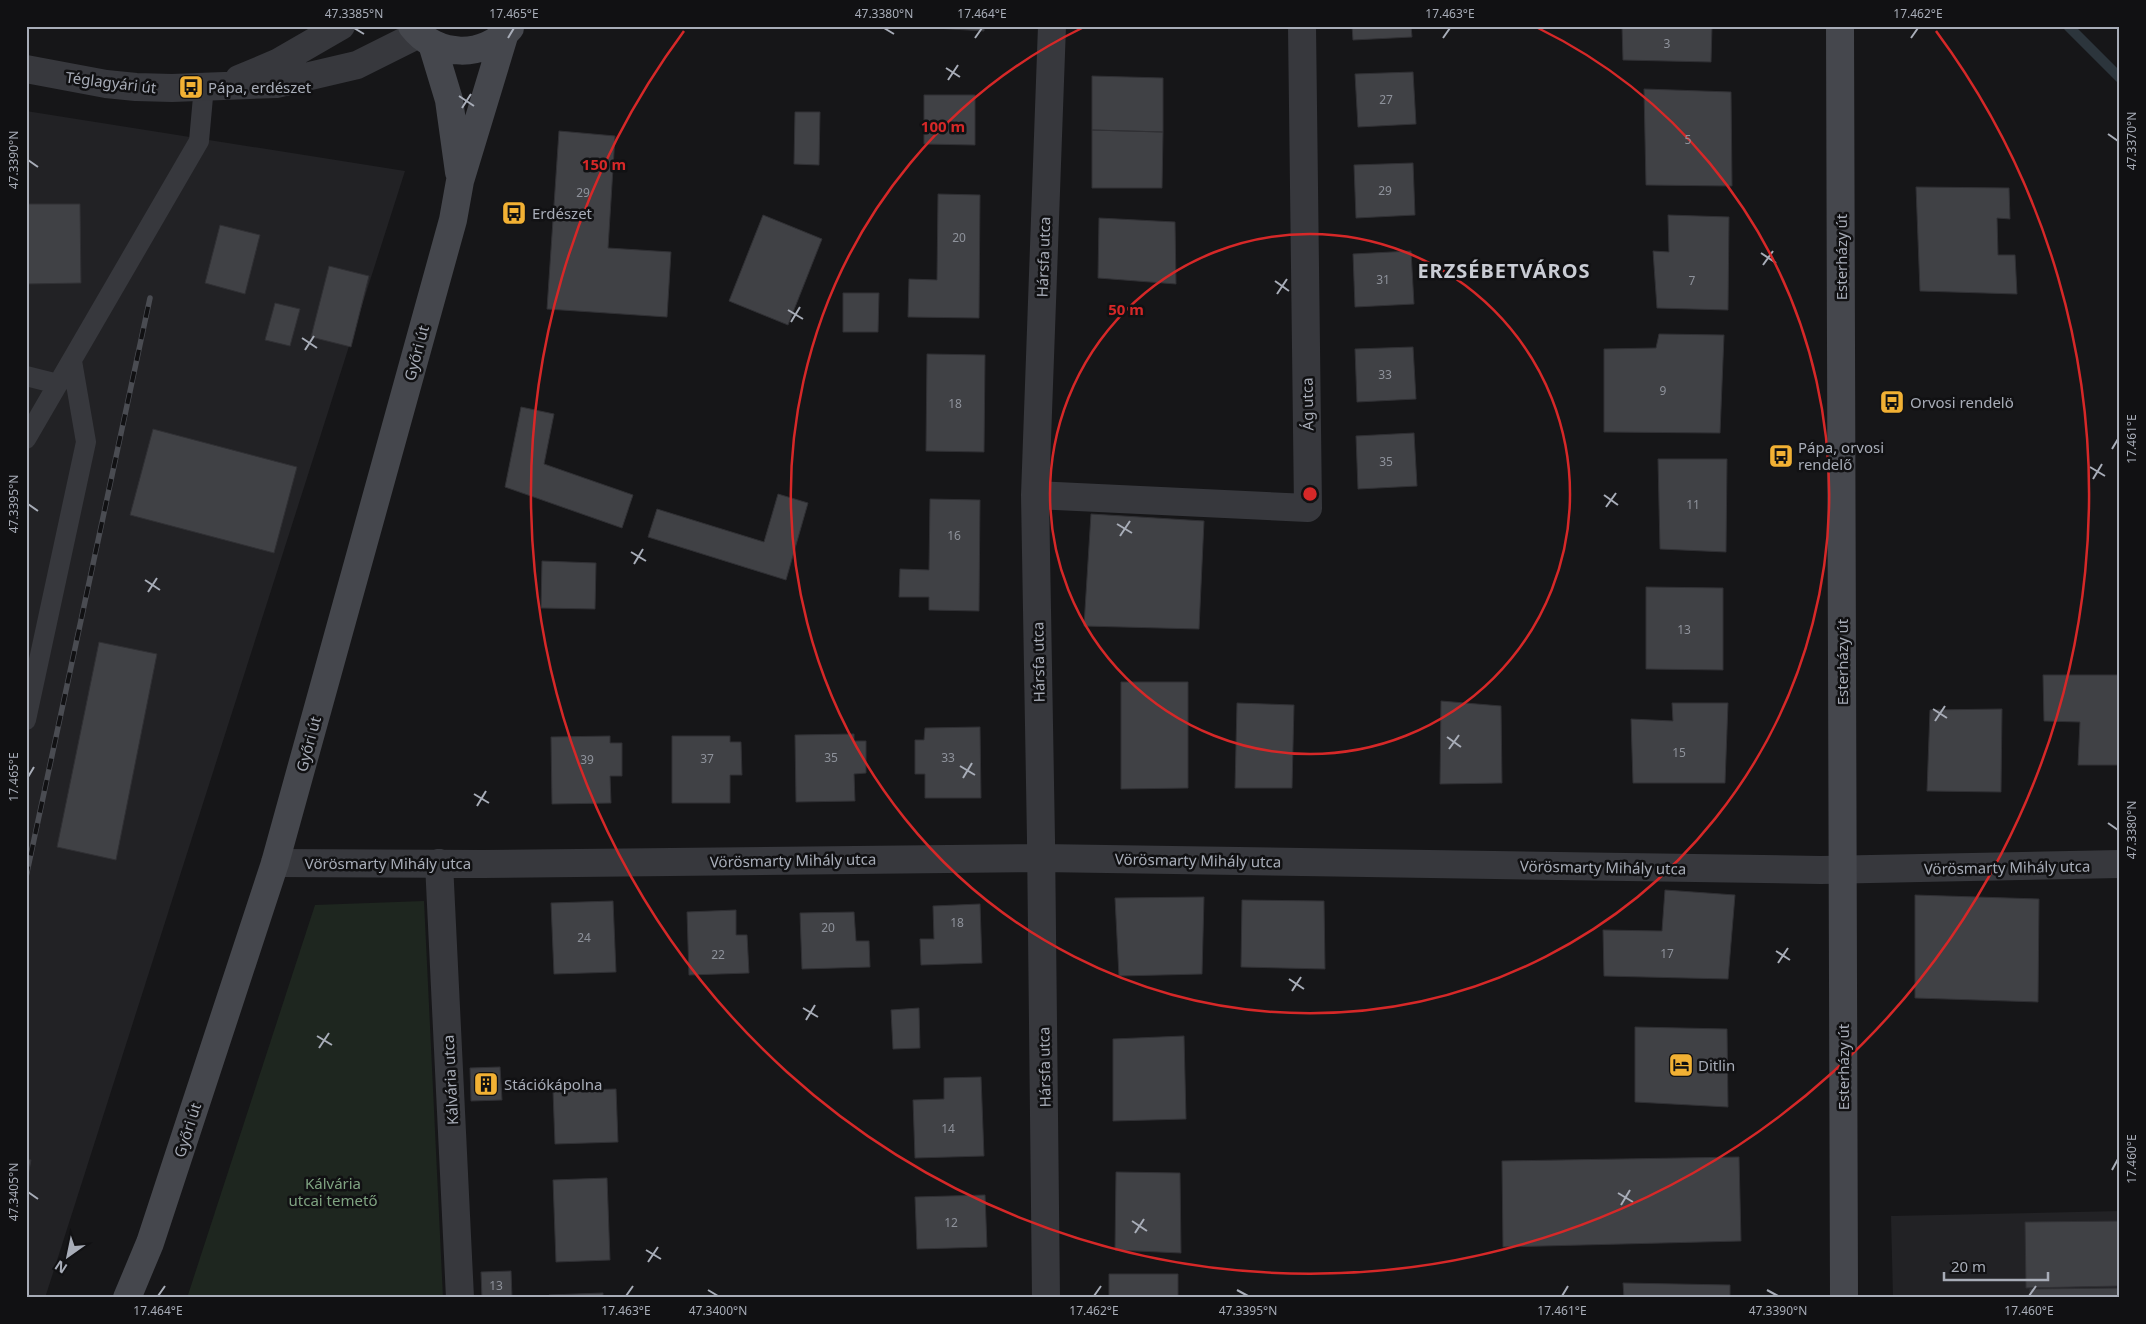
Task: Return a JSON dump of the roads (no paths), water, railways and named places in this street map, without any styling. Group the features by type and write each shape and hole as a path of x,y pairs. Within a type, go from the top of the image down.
{"street":[{"name":"Téglagyári út","path":"215,86 277,63 341,26"},
{"name":"Hársfa utca","path":"1046,1298 1042,858 1035,495 1052,26"},
{"name":"Ág utca","path":"1035,495 1308,508 1302,26"},
{"name":"Esterházy út","path":"1840,26 1844,1298"},
{"path":"421,35 447,50 468,51 487,47 508,31"},
{"name":"Győri út","path":"127,1298 153,1233 275,863 453,220 460,181 508,31"},
{"name":"Téglagyári út","path":"26,69 106,84 136,87 172,88 276,84 357,65 421,35"},
{"name":"Győri út","path":"421,35 450,100 460,181"},
{"name":"Vörösmarty Mihály utca","path":"275,863 1042,858 1842,870 2120,864"},
{"name":"Kálvária utca","path":"439,863 460,1298"}],"lane":[{"path":"26,439 199,141 215,86"},
{"path":"26,720 86,442 72,361"},
{"path":"26,376 58,384"}],"waterway":[{"path":"2068,26 2120,78"}],"railway":[{"path":"26,877 150,298"}],"place":[{"name":"Pápa, erdészet","path":"191,87"},
{"name":"Erdészet","path":"514,213"},
{"name":"Orvosi rendelö","path":"1892,402"},
{"name":"Pápa, orvosi rendelő","path":"1781,456"},
{"name":"Ditlin","path":"1681,1065"},
{"name":"Stációkápolna","path":"486,1084"}],"district":[{"name":"ERZSÉBETVÁROS","path":"1504,270"}],"park label":[{"name":"Kálvária utcai temető","path":"333,1192"}]}
